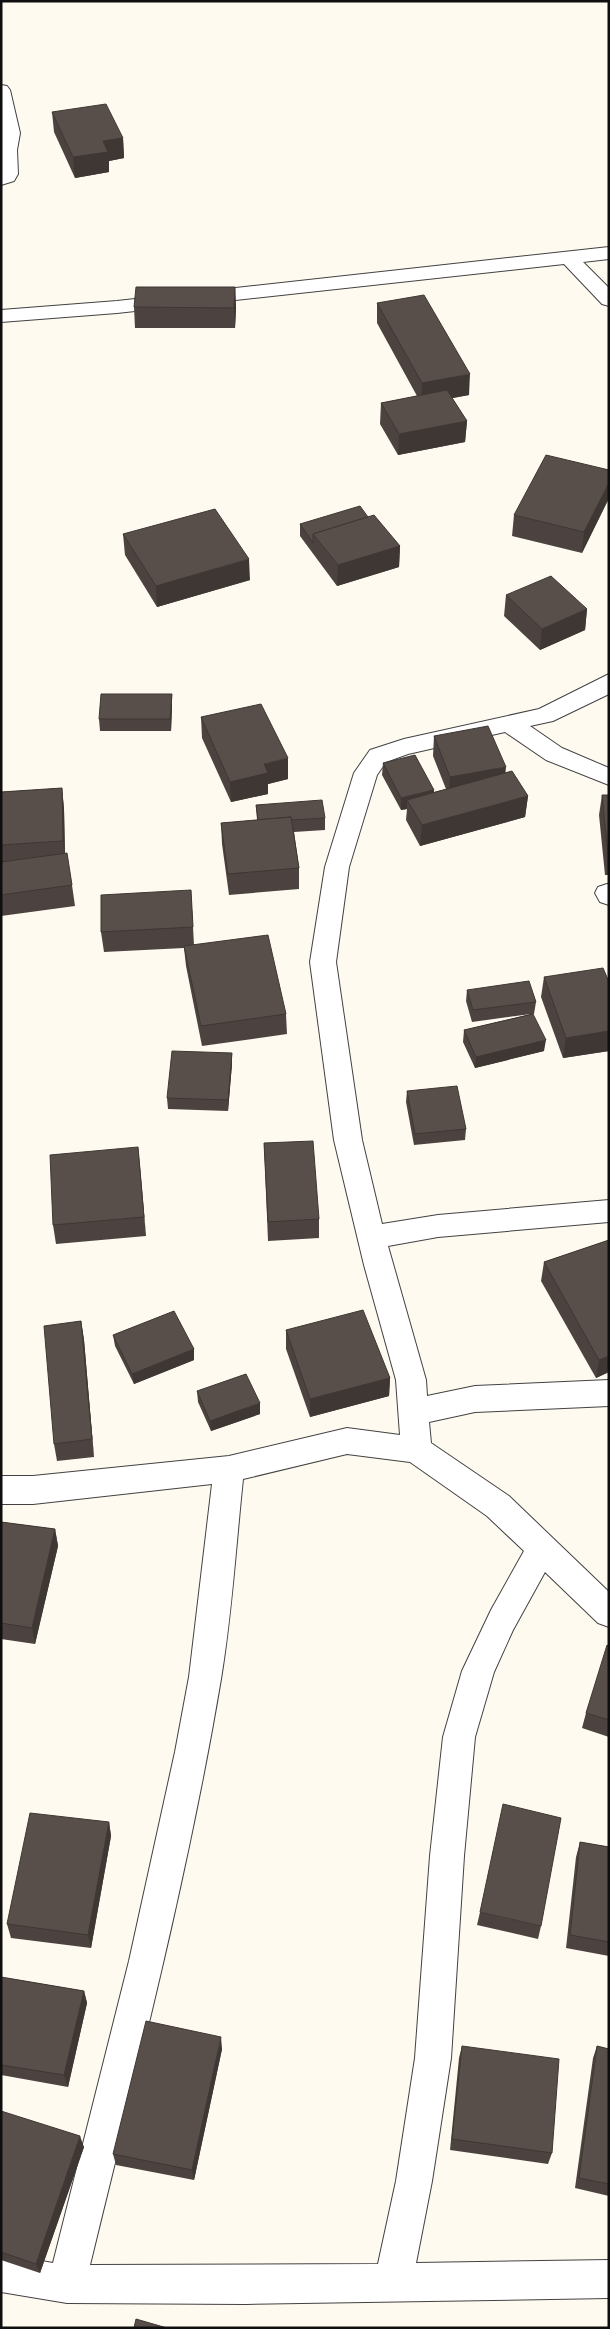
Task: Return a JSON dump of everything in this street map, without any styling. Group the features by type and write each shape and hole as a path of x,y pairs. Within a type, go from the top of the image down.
{"street":[{"path":"1,90 11,133 8,150 9,174 8,177 1,180"},
{"path":"1,316 126,306 609,253"},
{"path":"568,257 609,300"},
{"path":"416,1450 411,1380 371,1237 348,1140 323,962 338,867 366,774 378,756 404,746 545,715 602,688 609,682"},
{"path":"509,723 554,754 609,777"},
{"path":"371,1237 438,1226 609,1211"},
{"path":"413,1412 475,1399 551,1394 609,1393"},
{"path":"1,1490 33,1490 229,1468 347,1441 416,1450 498,1506 609,1613"},
{"path":"67,2284 146,1960 191,1752 205,1677 229,1468"},
{"path":"393,2283 414,2181 433,2058 447,1856 459,1737 478,1671 502,1620 542,1548"},
{"path":"1,2273 67,2284 246,2286 609,2279"}],"building":[{"path":"106,104 123,138 103,141 108,152 73,157 52,112"},
{"path":"136,287 235,287 234,308 134,307"},
{"path":"424,295 470,374 422,383 377,303"},
{"path":"447,390 467,421 399,434 381,403"},
{"path":"546,455 609,470 609,483 584,532 514,515"},
{"path":"360,506 368,517 313,534 313,543 300,524"},
{"path":"215,509 249,559 156,586 123,534"},
{"path":"374,515 400,546 338,565 313,534"},
{"path":"551,576 587,609 542,629 506,595"},
{"path":"101,694 172,694 170,719 99,719"},
{"path":"261,704 288,758 264,764 268,773 230,782 201,717"},
{"path":"488,726 506,767 450,777 434,736"},
{"path":"415,755 434,790 401,798 383,763"},
{"path":"512,771 528,796 422,825 407,800"},
{"path":"62,788 63,841 1,845 1,792"},
{"path":"602,795 609,795 609,854 608,854"},
{"path":"322,800 325,818 292,820 291,817 258,820 256,805"},
{"path":"291,817 299,868 228,874 221,823"},
{"path":"67,853 72,885 1,895 1,862"},
{"path":"191,890 193,927 101,932 101,895"},
{"path":"268,935 286,1014 201,1026 184,946"},
{"path":"603,968 609,982 609,1031 566,1038 544,977"},
{"path":"529,981 536,1002 473,1010 467,990"},
{"path":"533,1014 546,1040 476,1057 464,1030"},
{"path":"172,1051 232,1053 228,1100 167,1098"},
{"path":"457,1086 466,1129 415,1134 407,1091"},
{"path":"313,1141 319,1219 268,1222 264,1143"},
{"path":"138,1147 144,1217 53,1225 50,1155"},
{"path":"609,1240 609,1356 599,1360 544,1262"},
{"path":"363,1310 390,1378 310,1399 286,1330"},
{"path":"174,1311 194,1349 132,1374 113,1335"},
{"path":"81,1321 92,1439 54,1444 44,1326"},
{"path":"246,1374 260,1403 210,1421 197,1391"},
{"path":"1,1522 55,1529 32,1628 1,1623"},
{"path":"607,1645 609,1646 609,1720 586,1713"},
{"path":"503,1804 561,1818 541,1926 480,1912"},
{"path":"30,1813 109,1822 88,1935 7,1924"},
{"path":"580,1842 609,1847 609,1942 570,1935"},
{"path":"1,1977 84,1991 64,2075 1,2065"},
{"path":"146,2021 221,2037 192,2170 113,2154"},
{"path":"462,2046 559,2059 552,2153 452,2139"},
{"path":"597,2046 609,2049 609,2184 579,2178"},
{"path":"1,2111 80,2136 36,2264 1,2252"},
{"path":"136,2319 167,2328 134,2328"}]}
